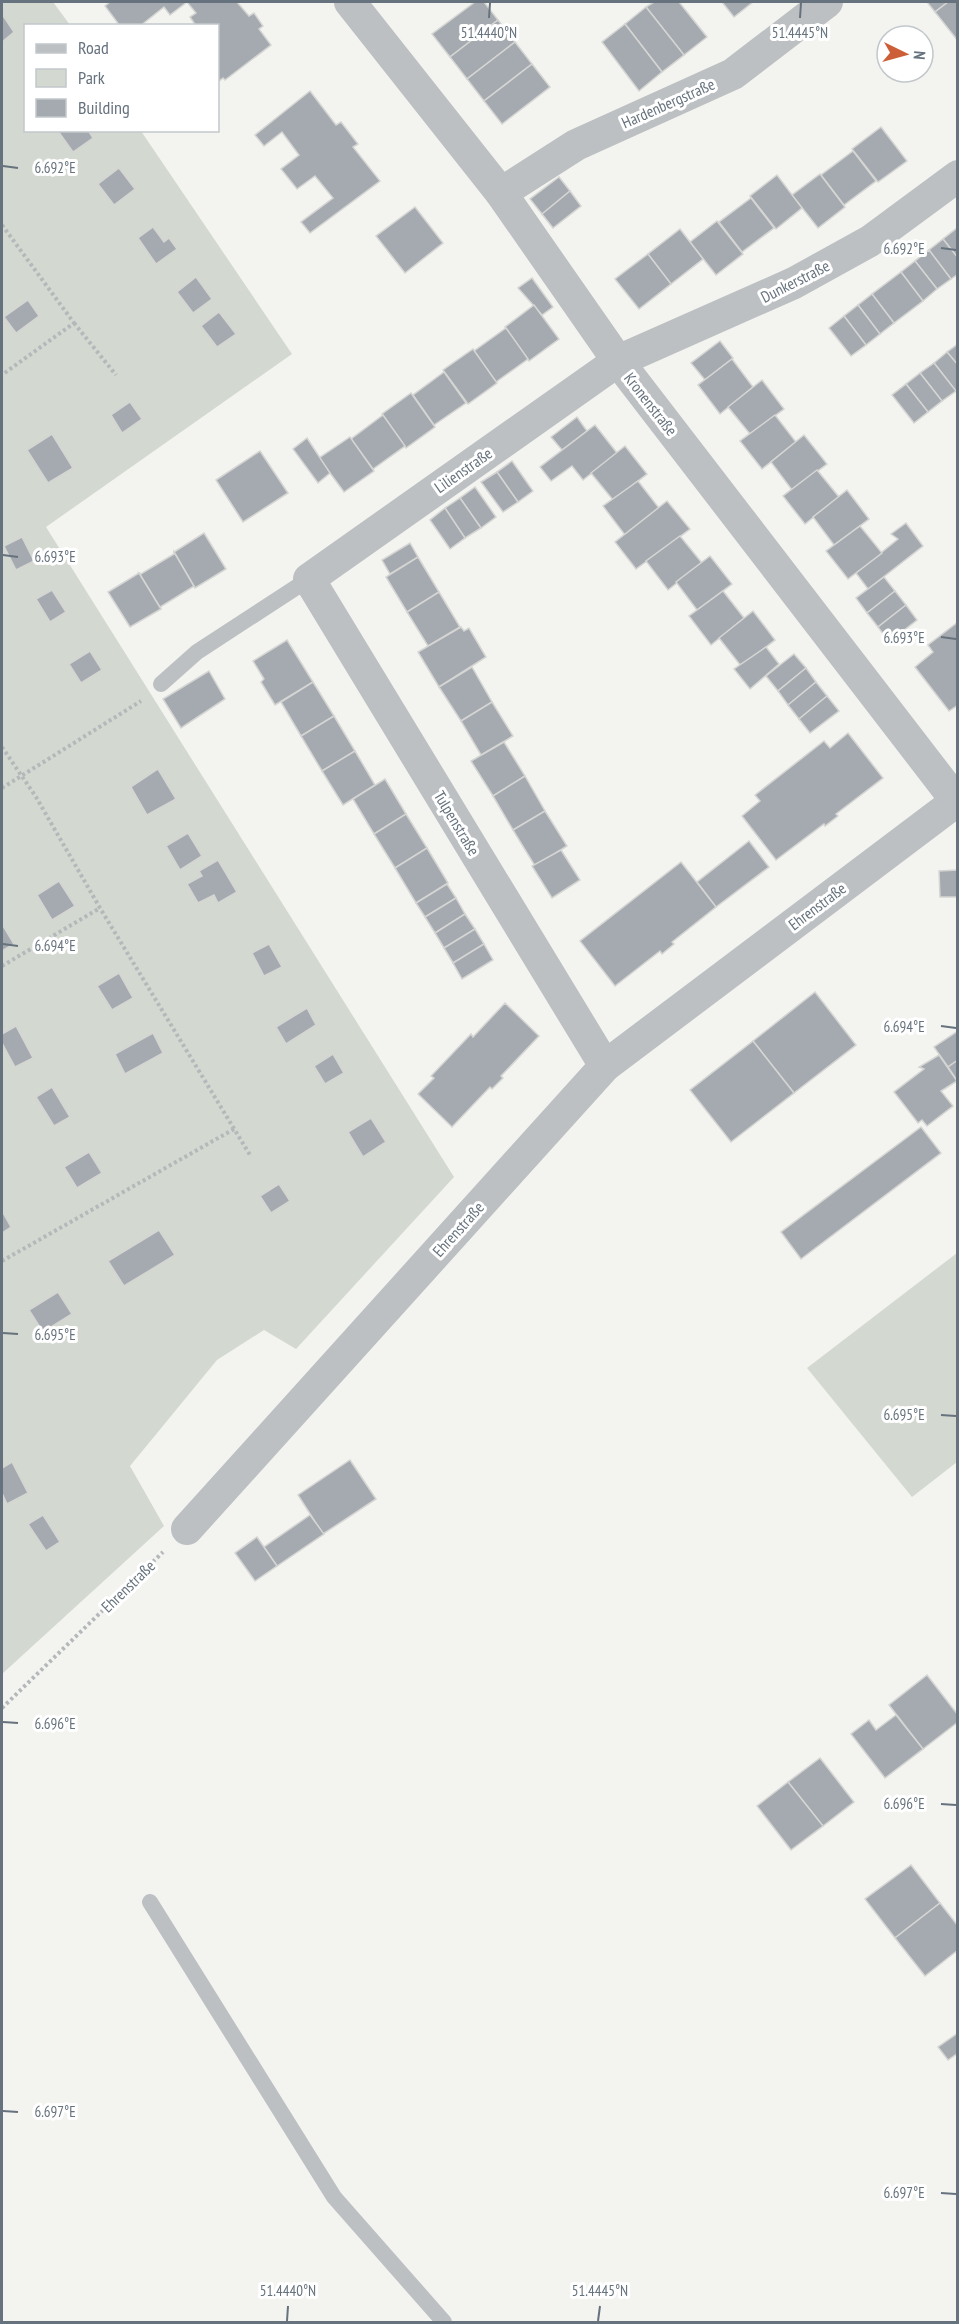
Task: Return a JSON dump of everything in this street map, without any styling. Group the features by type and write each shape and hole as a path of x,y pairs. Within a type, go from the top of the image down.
{"street":[{"name":"Kronenstraße","path":"350,2 501,193 618,361 957,801"},
{"name":"Hardenbergstraße","path":"501,193 576,145 733,74 827,2"},
{"name":"Dunkerstraße","path":"618,361 794,283 870,241 957,176"},
{"name":"Lilienstraße","path":"309,579 618,361"},
{"name":"Tulpenstraße","path":"309,579 605,1066"},
{"name":"Ehrenstraße","path":"187,1529 605,1066 957,801"}],"lane":[{"path":"161,684 197,652 309,579"},
{"path":"150,1902 334,2198 444,2322"}],"path":[{"path":"2,225 74,324 116,375"},
{"path":"2,375 74,324"},
{"path":"2,788 147,697 161,684"},
{"path":"2,747 36,797 100,908 250,1155"},
{"path":"2,966 100,908"},
{"path":"2,1261 234,1129"},
{"name":"Ehrenstraße","path":"2,1708 187,1529"}],"green space":[{"path":"2,2 53,2 69,24 24,24 24,132 142,132 292,354 46,527 454,1177 296,1349 264,1330 217,1360 130,1466 164,1526 2,1674"},
{"path":"957,1253 957,1462 912,1497 807,1368"}],"building":[{"path":"110,2 187,2 170,15 164,7 143,24 118,24 105,6"},
{"path":"187,2 237,2 249,16 254,13 263,26 259,29 271,45 225,80 223,78 219,81 219,24 195,24 190,17 196,13"},
{"path":"475,2 484,2 498,20 450,57 432,34"},
{"path":"654,2 679,2 707,37 684,55 646,7"},
{"path":"722,2 753,2 734,17"},
{"path":"927,2 948,2 935,12"},
{"path":"948,2 958,2 958,41 935,12"},
{"path":"646,7 684,55 662,72 625,24"},
{"path":"2,14 14,32 2,42"},
{"path":"498,20 515,42 467,79 450,57"},
{"path":"625,24 662,72 639,91 602,42"},
{"path":"515,42 532,64 484,101 467,79"},
{"path":"532,64 550,87 502,124 484,101"},
{"path":"310,91 336,125 341,122 358,144 353,147 380,181 310,233 301,222 333,198 315,176 297,189 281,169 299,155 282,132 264,146 255,135"},
{"path":"881,127 907,161 878,182 852,149"},
{"path":"59,132 89,132 93,138 73,152"},
{"path":"853,151 876,181 844,205 821,175"},
{"path":"119,168 135,189 114,205 98,184"},
{"path":"820,174 845,207 818,228 792,195"},
{"path":"777,175 802,208 776,229 750,196"},
{"path":"559,177 570,191 542,214 530,199"},
{"path":"570,191 581,206 553,228 542,214"},
{"path":"751,198 774,228 742,252 719,222"},
{"path":"415,207 443,243 405,273 376,236"},
{"path":"717,221 743,254 716,275 690,242"},
{"path":"153,227 164,242 169,238 177,249 156,264 138,238"},
{"path":"958,228 958,258 943,239"},
{"path":"680,229 703,259 671,284 648,254"},
{"path":"943,239 958,258 958,274 951,279 929,250"},
{"path":"929,250 951,279 937,289 915,261"},
{"path":"648,254 671,284 639,309 615,279"},
{"path":"915,261 937,289 923,301 901,272"},
{"path":"901,272 923,301 894,323 872,294"},
{"path":"196,277 212,299 193,313 177,292"},
{"path":"532,278 553,307 542,315 518,288"},
{"path":"872,294 894,323 880,334 858,305"},
{"path":"28,300 39,316 16,333 4,317"},
{"path":"534,305 559,339 529,361 505,327"},
{"path":"858,305 880,334 866,345 844,316"},
{"path":"219,312 236,334 217,347 201,326"},
{"path":"844,316 866,345 851,356 829,328"},
{"path":"506,328 528,359 496,382 474,351"},
{"path":"720,341 733,358 705,380 691,363"},
{"path":"958,344 958,365 947,352"},
{"path":"473,349 497,383 468,404 443,370"},
{"path":"947,352 958,365 958,389 956,391 934,363"},
{"path":"732,359 753,387 720,414 698,385"},
{"path":"934,363 956,391 942,401 920,373"},
{"path":"444,372 466,403 434,425 413,395"},
{"path":"920,373 942,401 928,412 906,384"},
{"path":"762,380 784,409 750,434 728,407"},
{"path":"906,384 928,412 914,423 892,395"},
{"path":"411,393 435,427 406,448 382,414"},
{"path":"130,402 142,419 122,433 111,415"},
{"path":"383,415 405,446 373,469 351,439"},
{"path":"775,415 796,442 762,469 740,441"},
{"path":"577,417 587,431 562,450 551,437"},
{"path":"595,425 617,453 583,480 572,466 551,481 540,467"},
{"path":"52,434 73,468 48,483 27,450"},
{"path":"804,435 827,464 792,490 771,462"},
{"path":"350,437 374,471 344,492 319,458"},
{"path":"307,438 330,473 318,483 293,449"},
{"path":"625,446 647,474 613,500 591,473"},
{"path":"260,451 288,493 243,522 216,480"},
{"path":"512,461 533,491 518,502 497,472"},
{"path":"817,470 839,497 805,524 783,496"},
{"path":"497,472 518,502 503,512 481,482"},
{"path":"638,481 659,508 625,535 603,506"},
{"path":"475,487 496,517 481,528 460,498"},
{"path":"847,490 869,519 834,545 813,517"},
{"path":"460,498 481,528 465,538 445,508"},
{"path":"667,501 690,529 636,569 615,542"},
{"path":"445,508 465,538 450,549 430,520"},
{"path":"906,523 923,546 868,589 856,573 898,539 891,534"},
{"path":"860,526 882,553 848,579 826,551"},
{"path":"204,533 226,569 195,588 174,552"},
{"path":"680,536 702,563 668,590 646,561"},
{"path":"22,537 34,561 16,570 4,546"},
{"path":"410,543 418,557 390,574 382,560"},
{"path":"174,552 194,586 160,607 161,609 139,573 141,574"},
{"path":"710,556 732,584 697,610 676,582"},
{"path":"418,557 439,592 407,612 386,577"},
{"path":"139,573 161,609 130,627 108,592"},
{"path":"884,577 895,591 867,613 856,598"},
{"path":"52,590 66,612 50,622 36,599"},
{"path":"723,591 744,618 711,645 689,616"},
{"path":"895,591 906,605 878,627 867,613"},
{"path":"439,592 460,627 428,646 407,612"},
{"path":"906,605 917,620 889,642 878,627"},
{"path":"753,611 775,640 741,666 719,638"},
{"path":"958,622 958,705 949,711 915,667 933,652 928,645"},
{"path":"461,627 464,631 469,628 486,657 439,687 418,652"},
{"path":"287,640 313,682 275,705 261,682 264,679 253,661"},
{"path":"766,647 779,664 750,689 734,669"},
{"path":"90,651 102,670 81,683 69,664"},
{"path":"794,654 806,668 778,691 766,676"},
{"path":"472,667 492,702 461,721 439,687"},
{"path":"806,668 816,682 788,705 778,691"},
{"path":"209,671 225,699 181,728 163,699"},
{"path":"313,682 334,716 301,736 281,702"},
{"path":"816,682 827,696 799,719 788,705"},
{"path":"827,696 839,711 810,733 799,719"},
{"path":"492,702 513,736 481,755 461,721"},
{"path":"334,716 355,751 322,771 301,736"},
{"path":"848,733 883,778 836,814 838,816 825,826 824,824 776,860 742,816 760,801 755,795 824,741 830,748"},
{"path":"504,742 525,776 493,796 471,761"},
{"path":"355,751 375,785 343,805 322,771"},
{"path":"158,769 176,799 147,815 131,787"},
{"path":"525,776 545,811 513,830 493,796"},
{"path":"385,779 406,814 374,834 353,799"},
{"path":"545,811 567,846 535,866 513,830"},
{"path":"406,814 427,848 395,868 374,834"},
{"path":"188,833 202,856 180,870 166,846"},
{"path":"749,841 769,867 716,907 697,882"},
{"path":"427,848 448,883 416,903 395,868"},
{"path":"561,850 580,880 552,898 532,866"},
{"path":"218,860 237,892 218,903 214,895 198,903 187,884 202,876 199,871"},
{"path":"681,862 716,907 672,942 674,944 662,954 660,951 615,986 580,941"},
{"path":"958,870 958,897 940,897 939,871"},
{"path":"59,881 75,906 52,920 37,895"},
{"path":"447,884 456,898 425,917 416,903"},
{"path":"456,898 465,914 435,933 425,917"},
{"path":"465,914 475,929 444,948 435,933"},
{"path":"2,924 14,944 2,951"},
{"path":"475,929 484,944 453,963 444,948"},
{"path":"269,944 282,967 264,976 252,953"},
{"path":"484,944 493,960 462,979 453,963"},
{"path":"119,973 133,998 112,1010 97,986"},
{"path":"815,992 856,1045 794,1093 753,1041"},
{"path":"505,1003 539,1036 501,1076 503,1078 492,1089 490,1087 452,1127 418,1094 434,1078 431,1076 471,1034 473,1037"},
{"path":"307,1008 316,1025 286,1044 276,1027"},
{"path":"16,1026 33,1058 15,1067 2,1043 2,1034"},
{"path":"958,1031 958,1060 948,1067 934,1047"},
{"path":"153,1033 163,1053 125,1074 115,1054"},
{"path":"753,1041 794,1093 731,1142 690,1090"},
{"path":"333,1054 344,1073 325,1084 314,1066"},
{"path":"939,1055 957,1081 941,1091 953,1106 927,1126 922,1120 918,1123 894,1092 924,1069 919,1067"},
{"path":"958,1060 958,1082 948,1067"},
{"path":"52,1087 70,1117 54,1126 36,1097"},
{"path":"371,1118 386,1142 363,1157 348,1132"},
{"path":"921,1127 941,1153 801,1259 781,1232"},
{"path":"89,1152 102,1173 77,1188 64,1167"},
{"path":"279,1184 290,1201 271,1213 260,1196"},
{"path":"2,1211 11,1227 2,1233"},
{"path":"159,1230 175,1255 124,1286 108,1261"},
{"path":"58,1292 72,1314 43,1332 29,1310"},
{"path":"350,1460 376,1499 323,1534 298,1495"},
{"path":"12,1462 28,1493 7,1504 2,1493 2,1468"},
{"path":"43,1515 60,1542 46,1551 28,1524"},
{"path":"310,1515 324,1534 277,1566 264,1547"},
{"path":"257,1537 277,1566 255,1581 235,1553"},
{"path":"927,1675 958,1715 958,1722 923,1749 889,1705"},
{"path":"896,1715 923,1749 885,1778 851,1734 869,1720 876,1730"},
{"path":"820,1758 854,1802 823,1826 788,1782"},
{"path":"788,1782 823,1826 791,1850 757,1806"},
{"path":"911,1865 940,1903 895,1938 865,1899"},
{"path":"940,1903 958,1926 958,1950 925,1976 895,1938"},
{"path":"958,2033 958,2053 948,2060 938,2047"}]}
